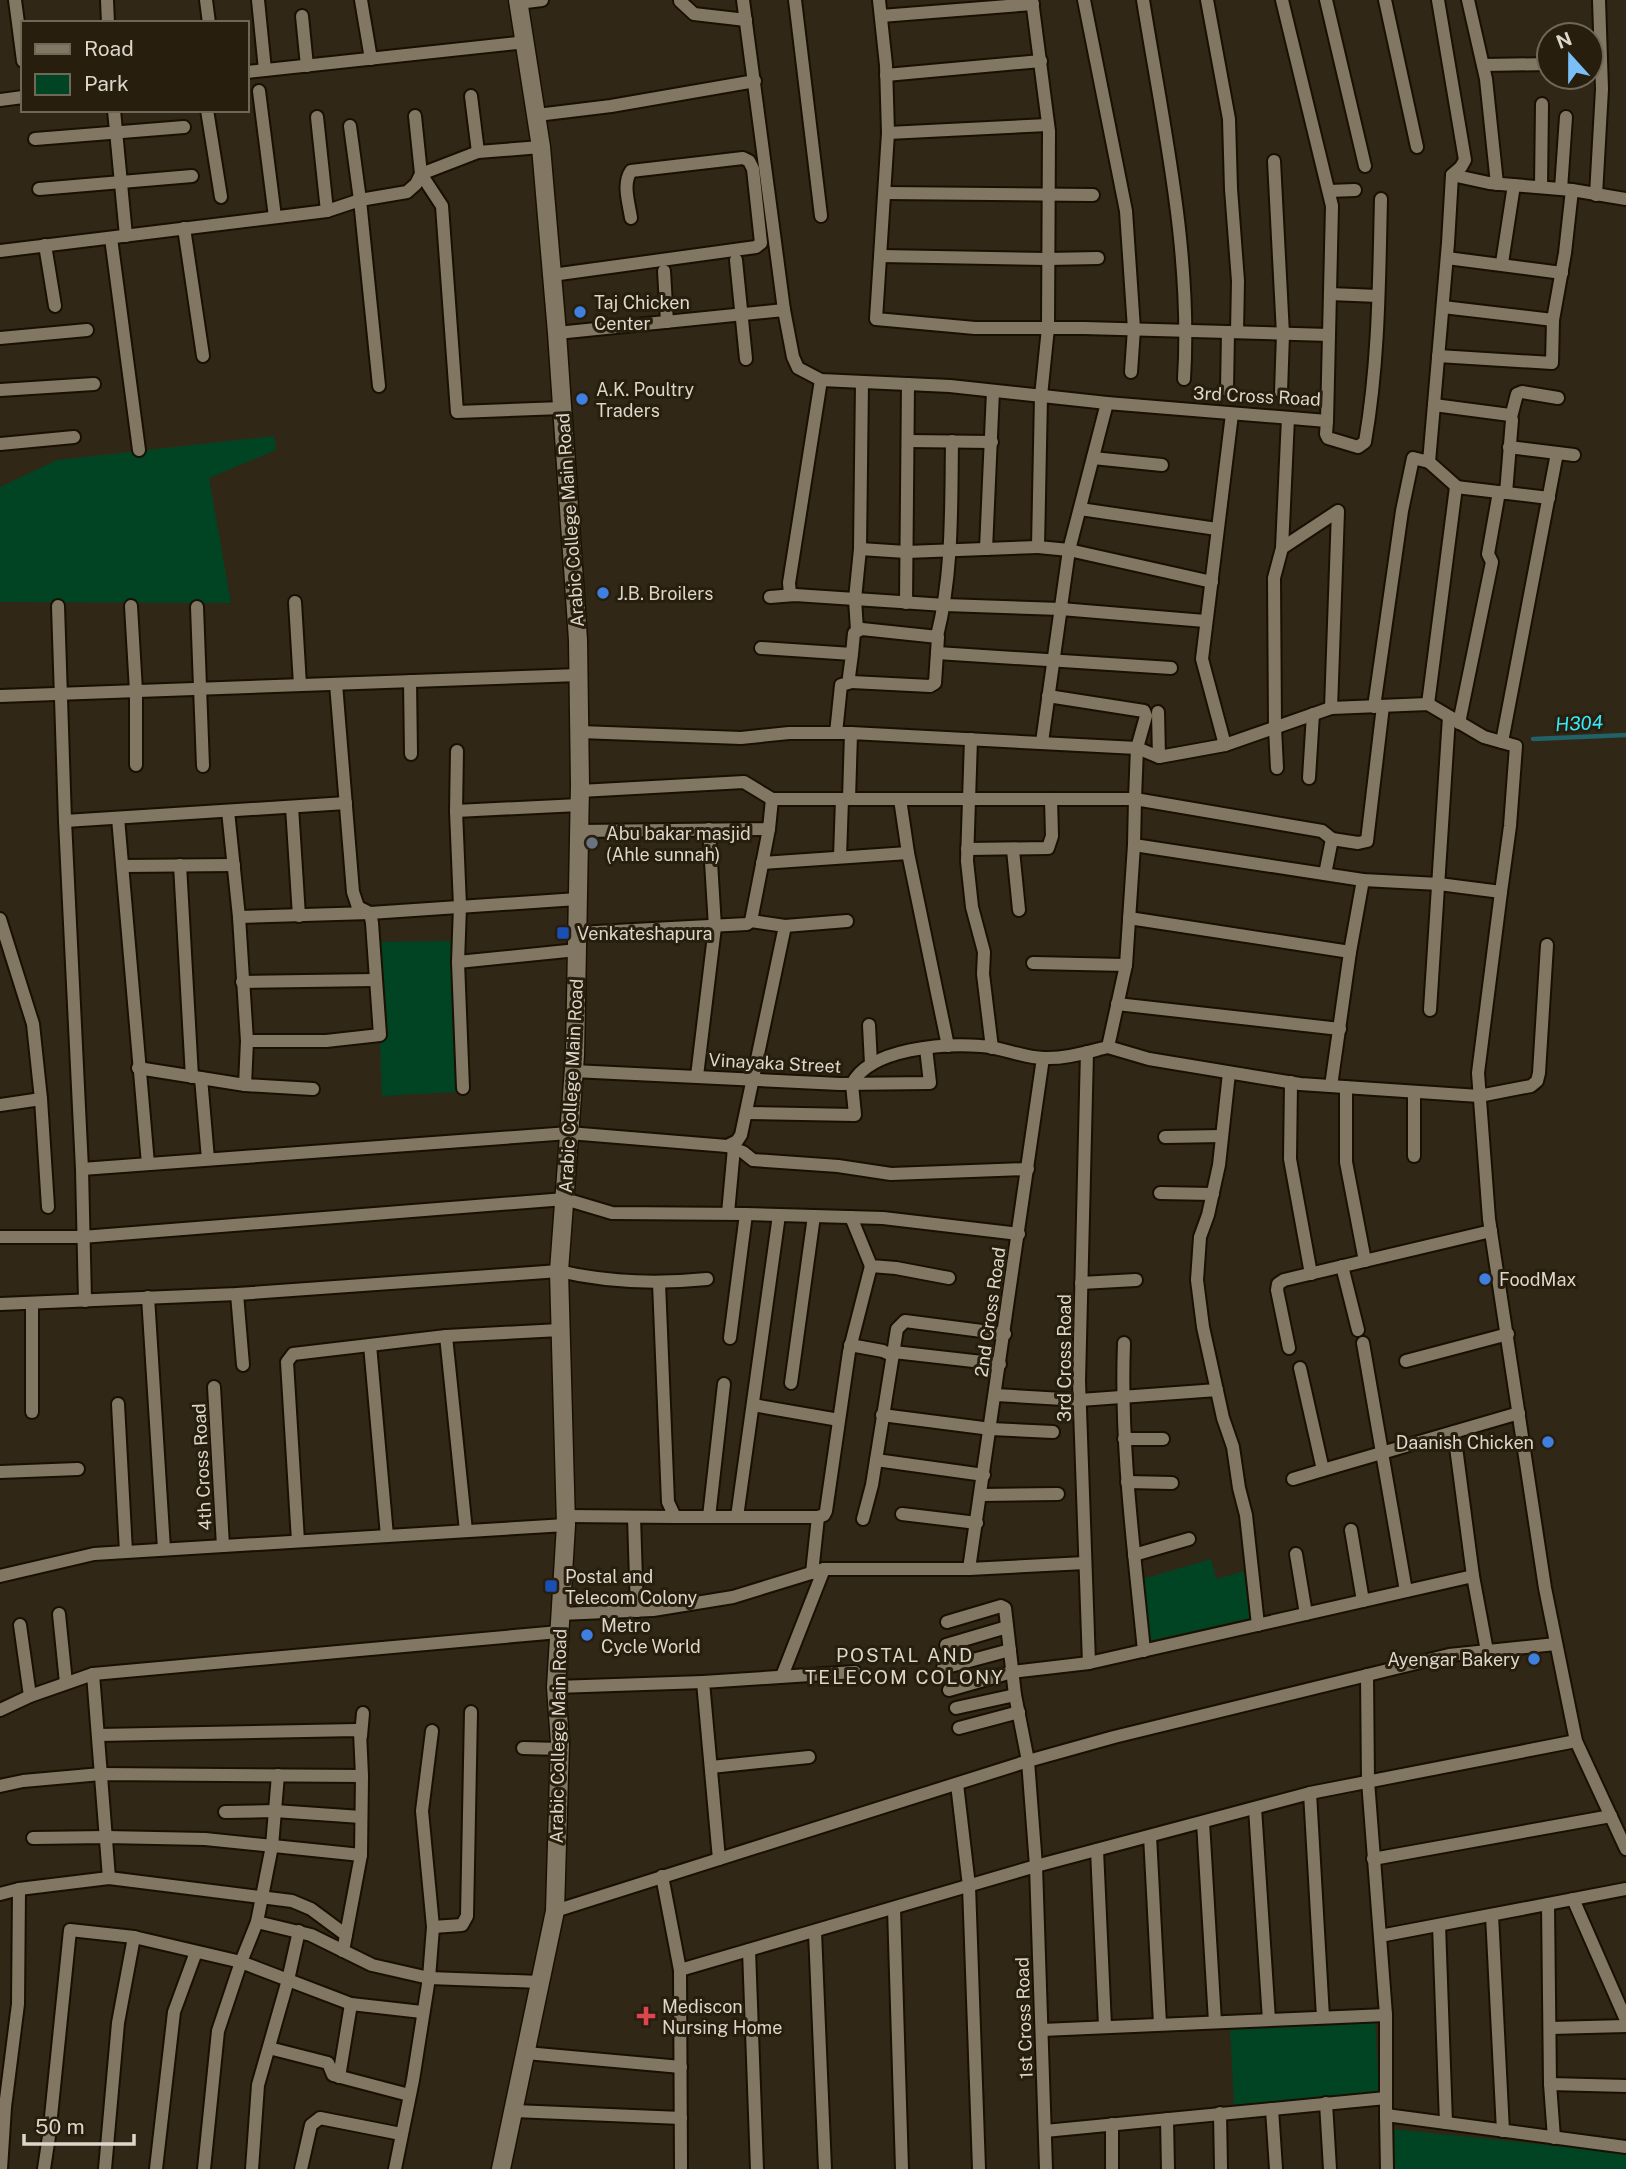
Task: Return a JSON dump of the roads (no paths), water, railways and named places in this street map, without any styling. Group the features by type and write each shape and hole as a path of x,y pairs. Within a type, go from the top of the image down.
{"main road":[{"name":"Arabic College Main Road","path":"505,2169 514,2110 555,1911 559,1749 556,1687 566,1521 559,1271 573,1071 580,798 579,675 557,333 541,147 518,1"}],"street":[{"path":"15,0 21,38"},
{"path":"107,0 108,21"},
{"path":"206,0 209,21"},
{"path":"258,0 265,70"},
{"path":"361,0 371,59"},
{"path":"518,1 542,0"},
{"path":"743,0 784,310 793,357 799,368 821,380 789,583 790,594 794,596"},
{"path":"795,0 821,216"},
{"path":"879,0 888,133 876,319 975,328 1134,329 1329,335"},
{"path":"1084,0 1126,211 1134,329 1131,372"},
{"path":"1143,0 1172,163 1187,332 1184,379"},
{"path":"1207,0 1229,119 1238,281 1227,390"},
{"name":"3rd Cross Road","path":"821,380 908,384 1327,421 1332,206 1282,0"},
{"path":"1326,0 1365,166"},
{"path":"1385,0 1417,147"},
{"path":"1429,462 1452,175 1465,160 1438,0"},
{"path":"1468,0 1491,113 1497,184"},
{"path":"1598,21 1599,0"},
{"path":"680,1 694,14 746,20"},
{"path":"881,16 1033,2 1048,125 1048,328 1041,396 1038,547"},
{"path":"302,16 307,66"},
{"path":"248,72 526,42"},
{"path":"886,75 1041,61"},
{"path":"1483,65 1535,64"},
{"path":"537,116 755,81"},
{"path":"259,91 275,217"},
{"path":"1596,195 1602,91"},
{"path":"471,96 478,152"},
{"path":"0,100 21,97"},
{"path":"1541,187 1542,104"},
{"path":"114,112 126,236"},
{"path":"207,112 221,197"},
{"path":"415,116 421,174 442,206 457,412 562,408"},
{"path":"317,117 327,211"},
{"path":"1438,356 1550,364 1553,320 1562,273 1567,189 1566,117"},
{"path":"888,133 1048,125"},
{"path":"350,126 379,386"},
{"path":"35,139 184,127"},
{"path":"0,251 327,211 360,200 407,191 416,184 421,174 478,152 541,147"},
{"path":"552,275 756,247 761,243 753,169 749,161 743,158 631,172 627,177 631,218"},
{"path":"1274,161 1283,334 1281,392"},
{"path":"1452,175 1497,184 1567,189 1626,199"},
{"path":"39,189 192,176"},
{"path":"1502,263 1514,185"},
{"path":"1329,191 1355,190"},
{"path":"885,194 1093,195"},
{"path":"1327,421 1325,434 1328,438 1358,447 1365,442 1371,405 1381,199"},
{"path":"184,228 203,355"},
{"path":"111,238 139,450"},
{"path":"45,245 55,306"},
{"path":"881,256 1098,258"},
{"path":"1447,258 1502,263 1562,273"},
{"path":"736,260 746,359"},
{"path":"664,271 667,322"},
{"path":"1330,294 1378,296"},
{"path":"1443,306 1553,320"},
{"path":"557,333 784,310"},
{"path":"0,338 87,330"},
{"path":"852,681 849,677 854,633 857,630 855,599 860,550 862,382"},
{"path":"0,390 94,384"},
{"path":"906,603 908,384"},
{"path":"986,549 993,391"},
{"path":"1430,1010 1454,720 1492,562 1488,554 1510,447 1511,417 1517,394 1558,398"},
{"path":"1042,742 1069,550 1107,403"},
{"path":"1434,405 1507,414 1511,417"},
{"path":"1226,745 1202,659 1232,414"},
{"path":"1277,768 1274,578 1282,548 1288,418"},
{"path":"0,444 74,437"},
{"path":"908,441 992,442"},
{"path":"836,733 841,685 852,681 933,685 937,636 945,605 950,550 952,441"},
{"path":"1510,447 1574,456"},
{"path":"1502,742 1557,453"},
{"path":"1093,458 1162,465"},
{"path":"456,811 744,782 772,799 1135,799 1322,831 1332,839 1357,843 1367,841 1379,706 1402,510 1413,458 1429,462 1457,486 1549,498"},
{"path":"1427,704 1457,486"},
{"path":"1080,509 1217,529"},
{"path":"1282,548 1338,511 1331,708"},
{"path":"860,550 906,552 1038,547 1069,550 1212,582"},
{"path":"770,597 1061,609 1205,621"},
{"path":"295,603 300,685"},
{"path":"58,606 65,821 82,1169 85,1301"},
{"path":"131,606 136,691 136,765"},
{"path":"197,607 203,766"},
{"path":"857,630 937,636"},
{"path":"761,648 852,654"},
{"path":"937,653 1171,668"},
{"path":"0,696 579,675"},
{"path":"410,681 411,754"},
{"path":"336,684 353,892 358,907 370,913"},
{"path":"1048,696 1143,711 1146,716 1137,748 1126,965 1108,1047 1149,1059 1291,1083 1479,1096 1531,1086 1537,1081 1547,945"},
{"path":"580,732 741,738 789,733 851,733 1137,748 1159,757 1226,745 1331,708 1427,704 1484,737 1516,746 1510,826 1478,1073 1491,1231 1545,1588 1576,1741 1626,1849"},
{"path":"1158,712 1159,757"},
{"path":"1308,778 1314,714"},
{"path":"840,857 851,733"},
{"path":"971,739 967,849 972,907 984,952 983,974 992,1048"},
{"path":"457,751 456,811 460,906 458,962 463,1088"},
{"path":"751,921 769,829 772,799"},
{"path":"900,799 908,853 948,1046"},
{"path":"967,849 1048,848 1052,836 1051,799"},
{"path":"65,821 346,803"},
{"path":"292,807 299,916"},
{"path":"229,811 247,1041 245,1085"},
{"path":"118,818 148,1164"},
{"path":"696,1076 715,927 709,829"},
{"path":"578,831 769,829"},
{"path":"1325,874 1332,839"},
{"path":"1134,845 1363,880 1439,884 1501,892"},
{"path":"1013,850 1019,910"},
{"path":"762,863 908,853"},
{"path":"123,866 234,864"},
{"path":"180,865 197,1078 208,1159"},
{"path":"1331,1086 1363,880"},
{"path":"239,917 370,913 577,899"},
{"path":"247,1041 326,1041 380,1035 370,913"},
{"path":"1129,918 1350,952"},
{"path":"0,919 33,1024 48,1207"},
{"path":"458,962 577,942 743,926 751,921 785,926 847,921"},
{"path":"728,1213 731,1147 741,1135 785,926"},
{"path":"1033,964 1126,965"},
{"path":"242,982 375,979"},
{"path":"1117,1004 1340,1029"},
{"path":"869,1025 871,1064"},
{"name":"Vinayaka Street","path":"573,1071 852,1084 856,1075 871,1064 895,1054 926,1048 992,1048 1043,1058 1108,1047"},
{"path":"746,1113 855,1115 852,1084 930,1083 926,1048"},
{"name":"3rd Cross Road","path":"1087,1052 1080,1401 1089,1663"},
{"name":"2nd Cross Road","path":"969,1569 1043,1058"},
{"path":"138,1069 245,1085 313,1089"},
{"path":"1229,1073 1213,1194 1200,1237 1197,1280 1199,1304 1246,1515 1258,1625"},
{"path":"1291,1083 1290,1159 1311,1274"},
{"path":"1346,1087 1346,1162 1365,1261"},
{"path":"1414,1092 1414,1156"},
{"path":"0,1105 41,1099"},
{"path":"82,1169 569,1133 731,1147 753,1160 838,1166 877,1173 1028,1169"},
{"path":"1165,1137 1222,1136"},
{"path":"1160,1193 1213,1194"},
{"path":"0,1237 82,1237 565,1199 612,1213 746,1213 883,1218 1019,1234"},
{"path":"730,1338 746,1213"},
{"path":"737,1517 779,1214"},
{"path":"791,1383 814,1216"},
{"path":"0,1576 94,1554 466,1531 634,1517 824,1515 850,1345 870,1266 851,1217"},
{"path":"1289,1348 1277,1290 1278,1284 1284,1280 1491,1231"},
{"path":"870,1266 949,1278"},
{"path":"1342,1266 1358,1330"},
{"path":"0,1304 237,1294 559,1271 596,1280 659,1283 707,1279"},
{"path":"1082,1283 1136,1280"},
{"path":"659,1283 668,1502 675,1517"},
{"path":"237,1294 243,1365"},
{"path":"148,1297 163,1549"},
{"path":"32,1304 32,1412"},
{"path":"863,1519 876,1460 897,1329 905,1321 1004,1334"},
{"path":"298,1541 287,1363 293,1354 446,1336 560,1330"},
{"path":"1406,1361 1508,1334"},
{"path":"446,1336 466,1531"},
{"path":"1124,1343 1122,1397 1127,1482 1144,1651"},
{"path":"1363,1343 1406,1591"},
{"path":"370,1345 387,1536"},
{"path":"850,1345 894,1354 1000,1364"},
{"path":"1300,1368 1323,1471"},
{"path":"709,1517 724,1384"},
{"name":"4th Cross Road","path":"214,1387 223,1546"},
{"path":"996,1395 1080,1401 1217,1390"},
{"path":"118,1404 126,1552"},
{"path":"753,1405 839,1420"},
{"path":"1293,1479 1519,1413"},
{"path":"883,1415 991,1429 1053,1432"},
{"path":"1454,1432 1473,1576 1487,1651"},
{"path":"1125,1439 1163,1439"},
{"path":"876,1460 984,1475"},
{"path":"0,1472 78,1469"},
{"path":"1127,1482 1172,1483"},
{"path":"981,1495 1058,1494"},
{"path":"902,1514 977,1523"},
{"path":"634,1517 637,1611"},
{"path":"782,1676 818,1571 818,1517"},
{"path":"1351,1530 1363,1601"},
{"path":"1134,1555 1189,1539"},
{"path":"1296,1554 1306,1614"},
{"path":"0,1710 30,1696 93,1674 559,1623 733,1597 818,1571 969,1569 1085,1563"},
{"path":"949,1690 1012,1672 1089,1663 1473,1576"},
{"path":"946,1645 1007,1628 1005,1608 1001,1606 947,1622"},
{"path":"59,1614 66,1683"},
{"path":"20,1625 30,1696"},
{"name":"1st Cross Road","path":"1007,1628 1015,1695 1028,1761 1036,1866 1046,2169"},
{"path":"555,1911 1028,1761 1114,1737 1449,1655 1556,1644"},
{"path":"943,1668 1010,1650"},
{"path":"556,1687 703,1682 855,1672"},
{"path":"93,1674 109,1878"},
{"path":"1367,1675 1368,1780 1386,2015 1387,2169"},
{"path":"703,1682 719,1858"},
{"path":"956,1708 1015,1695"},
{"path":"433,1927 461,1925 467,1916 471,1712"},
{"path":"959,1728 1019,1712"},
{"path":"343,1951 361,1855 363,1713"},
{"path":"98,1735 357,1730 361,1736"},
{"path":"395,2169 429,1978 433,1927 422,1811 432,1731"},
{"path":"680,1970 1036,1866 1310,1793 1576,1741"},
{"path":"523,1748 559,1749"},
{"path":"711,1767 809,1757"},
{"path":"0,1786 23,1781 101,1774 362,1776"},
{"path":"204,2169 218,2031 257,1922 272,1846 278,1775"},
{"path":"957,1784 969,1886 979,2169"},
{"path":"1310,1793 1323,2017"},
{"path":"1255,1808 1269,2020"},
{"path":"225,1812 275,1811 361,1817"},
{"path":"1373,1859 1611,1816"},
{"path":"1203,1822 1215,2022"},
{"path":"1150,1836 1160,2024"},
{"path":"33,1838 205,1839 361,1855"},
{"path":"1097,1850 1105,2026"},
{"path":"662,1877 680,1970 681,2169"},
{"path":"0,1894 19,1889 109,1878 292,1901 311,1909 346,1935"},
{"path":"1,2169 7,2033 18,2004 19,1889"},
{"path":"1380,1936 1626,1889"},
{"path":"1573,1899 1626,2020"},
{"path":"1548,1904 1550,2084 1554,2138"},
{"path":"894,1908 902,2169"},
{"path":"1492,1915 1503,2131"},
{"path":"257,1922 311,1935 372,1965 429,1978 541,1982"},
{"path":"1439,1925 1446,2123"},
{"path":"44,2169 50,2136 70,1930 134,1937 241,1962 351,2004 422,2012"},
{"path":"252,2169 258,2085 299,1931"},
{"path":"815,1932 825,2169"},
{"path":"105,2169 118,2023 134,1937"},
{"path":"748,1950 757,2169"},
{"path":"156,2169 174,2012 196,1952"},
{"path":"339,2077 351,2004"},
{"path":"1042,2030 1386,2015"},
{"path":"1550,2028 1626,2026"},
{"path":"269,2048 328,2063 331,2073 339,2077 409,2095"},
{"path":"526,2053 681,2067"},
{"path":"1550,2084 1626,2086"},
{"path":"1045,2131 1386,2098"},
{"path":"1326,2103 1330,2169"},
{"path":"1272,2109 1276,2169"},
{"path":"514,2110 681,2118"},
{"path":"1220,2113 1221,2169"},
{"path":"1387,2115 1626,2147"},
{"path":"301,2169 311,2125 320,2118 401,2134"},
{"path":"1167,2119 1168,2169"},
{"path":"1112,2124 1112,2169"}],"waterway":[{"name":"H304","path":"1533,739 1626,735"}],"place":[{"name":"Taj Chicken Center","path":"580,312"},
{"name":"A.K. Poultry Traders","path":"582,399"},
{"name":"J.B. Broilers","path":"603,593"},
{"name":"Abu bakar masjid (Ahle sunnah)","path":"592,843"},
{"name":"Venkateshapura","path":"563,933"},
{"name":"FoodMax","path":"1485,1279"},
{"name":"Daanish Chicken","path":"1548,1442"},
{"name":"Postal and Telecom Colony","path":"551,1586"},
{"name":"Metro Cycle World","path":"587,1635"},
{"name":"Ayengar Bakery","path":"1534,1659"},
{"name":"Mediscon Nursing Home","path":"646,2016"}],"district":[{"name":"POSTAL AND TELECOM COLONY","path":"905,1666"}]}
